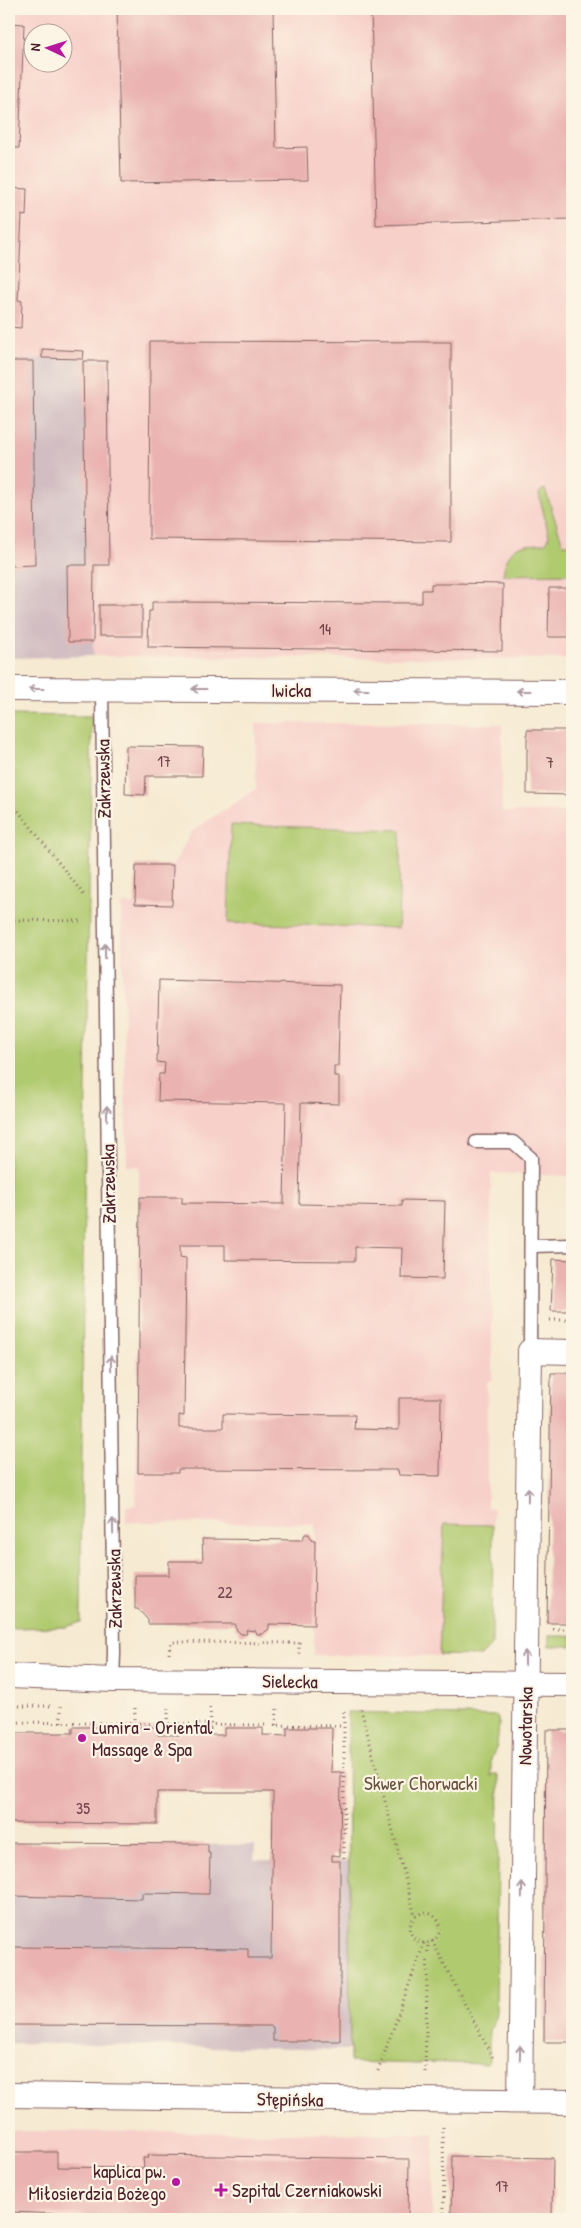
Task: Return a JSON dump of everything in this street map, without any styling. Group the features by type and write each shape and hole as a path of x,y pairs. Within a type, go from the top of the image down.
{"street":[{"name":"Iwicka","path":"9,688 572,692"},
{"path":"530,1351 572,1352"},
{"name":"Nowotarska","path":"520,2101 530,1351"},
{"name":"Sielecka","path":"9,1676 113,1680 572,1684"},
{"name":"Stępińska","path":"9,2095 572,2102"}],"lane":[{"name":"Zakrzewska","path":"102,688 113,1680"},
{"path":"476,1142 514,1142 531,1158 530,1351"},
{"path":"531,1246 572,1245"}],"path":[{"path":"9,798 105,922"},
{"path":"9,920 105,922"},
{"path":"553,1628 572,1629"},
{"path":"162,1654 171,1654 170,1642 299,1643 299,1656 309,1656"},
{"path":"61,1706 61,1722"},
{"path":"134,1724 135,1707"},
{"path":"168,1708 168,1724"},
{"path":"210,1708 210,1724"},
{"path":"276,1725 277,1708"},
{"path":"344,1709 344,1858"},
{"path":"371,1709 361,1709 415,1916 410,1925 412,1935 415,1939 428,1942 493,2059 499,2062"},
{"path":"9,1722 344,1726"},
{"path":"378,2071 428,1942 438,1934 439,1924 436,1919 429,1914 415,1916"},
{"path":"425,2072 428,1942"},
{"path":"443,2127 444,2219"}],"shaded area":[{"path":"9,9 572,9 572,659 93,656 94,565 108,565 107,360 42,358 9,361"},
{"path":"42,358 108,360 109,565 94,566 93,656 9,658 9,361"},
{"path":"256,723 502,724 502,812 572,812 572,1176 491,1173 490,1295 492,1295 492,1381 487,1382 487,1507 493,1509 492,1644 481,1656 314,1655 315,1524 126,1522 126,1506 136,1505 139,1166 127,1166 121,904 172,905 173,865 192,831 256,789"},
{"path":"9,1843 255,1845 254,1860 351,1861 350,2050 9,2043"},
{"name":"Szpital Czerniakowski","path":"9,2131 434,2134 432,2219 9,2219"}],"green space":[{"path":"545,489 563,544 572,544 572,574 503,575 509,555 516,548 547,542 549,536 539,494"},
{"path":"9,715 92,716 83,1268 81,1622 66,1627 9,1628"},
{"path":"231,825 401,830 398,928 228,923"},
{"path":"444,1524 493,1525 492,1644 481,1656 439,1655"},
{"path":"549,1636 572,1636 572,1646 549,1646"},
{"name":"Skwer Chorwacki","path":"348,1712 497,1716 499,1724 497,1746 491,1759 491,1777 493,1774 497,1774 499,1780 496,2012 494,2023 489,2030 489,2060 487,2064 350,2062"}],"building":[{"path":"117,9 273,9 276,148 307,147 308,180 121,183"},
{"path":"371,9 572,9 572,252 569,219 376,225"},
{"path":"9,23 22,24 22,72 19,148 9,148"},
{"path":"9,188 27,189 26,216 22,215 18,300 22,301 21,328 9,327"},
{"path":"150,341 451,342 451,542 149,539"},
{"path":"42,349 84,351 83,359 42,358"},
{"path":"9,361 33,361 35,565 9,566"},
{"path":"83,361 107,361 109,565 94,565 93,642 68,642 67,565 86,565"},
{"path":"431,584 503,584 502,651 148,647 149,611 152,611 152,602 422,603 422,590 431,590"},
{"path":"549,588 572,588 572,637 548,637"},
{"path":"99,605 142,605 142,636 99,636"},
{"path":"527,730 572,730 572,795 527,794"},
{"path":"126,746 203,747 202,776 146,776 145,795 125,794"},
{"path":"136,865 173,865 172,905 135,904"},
{"path":"159,980 340,985 338,1066 334,1066 334,1076 339,1076 339,1104 301,1103 299,1204 402,1206 402,1200 445,1201 443,1279 401,1278 402,1248 355,1247 355,1261 225,1260 225,1245 180,1245 180,1257 186,1258 184,1416 179,1415 179,1428 223,1428 223,1414 355,1415 354,1429 399,1430 399,1398 441,1398 440,1476 399,1475 398,1470 178,1469 178,1473 138,1473 140,1197 182,1197 182,1203 284,1204 286,1103 158,1101 159,1074 164,1074 165,1063 157,1062"},
{"path":"553,1259 572,1260 572,1311 551,1311"},
{"path":"551,1373 572,1373 572,1623 547,1623"},
{"path":"305,1534 309,1534 312,1540 315,1540 314,1625 269,1624 269,1629 262,1634 246,1630 247,1634 241,1634 235,1628 235,1624 148,1624 148,1620 138,1609 135,1609 135,1575 169,1575 169,1561 203,1561 202,1539 302,1540"},
{"path":"73,1727 158,1727 158,1735 180,1735 180,1728 211,1728 210,1735 224,1735 224,1728 263,1728 263,1735 287,1736 287,1728 332,1728 331,1772 341,1772 340,1856 332,1855 332,1861 340,1861 340,2041 273,2041 273,2027 271,2026 9,2025 9,1947 248,1949 248,1958 271,1958 273,1792 157,1792 157,1824 9,1823 9,1733 73,1733"},
{"path":"546,1730 572,1730 572,2042 544,2042"},
{"path":"9,1843 208,1844 208,1853 210,1853 209,1894 142,1893 142,1899 9,1896"},
{"name":"Szpital Czerniakowski","path":"9,2152 57,2152 57,2167 144,2168 143,2158 149,2158 148,2155 409,2159 408,2219 87,2219 87,2215 9,2212"},
{"path":"452,2156 553,2158 552,2216 469,2215 469,2219 451,2219"}],"place":[{"name":"Lumira - Oriental Massage & Spa","path":"82,1738"},
{"name":"kaplica pw. Miłosierdzia Bożego","path":"176,2182"},
{"name":"Szpital Czerniakowski","path":"221,2190"}]}
